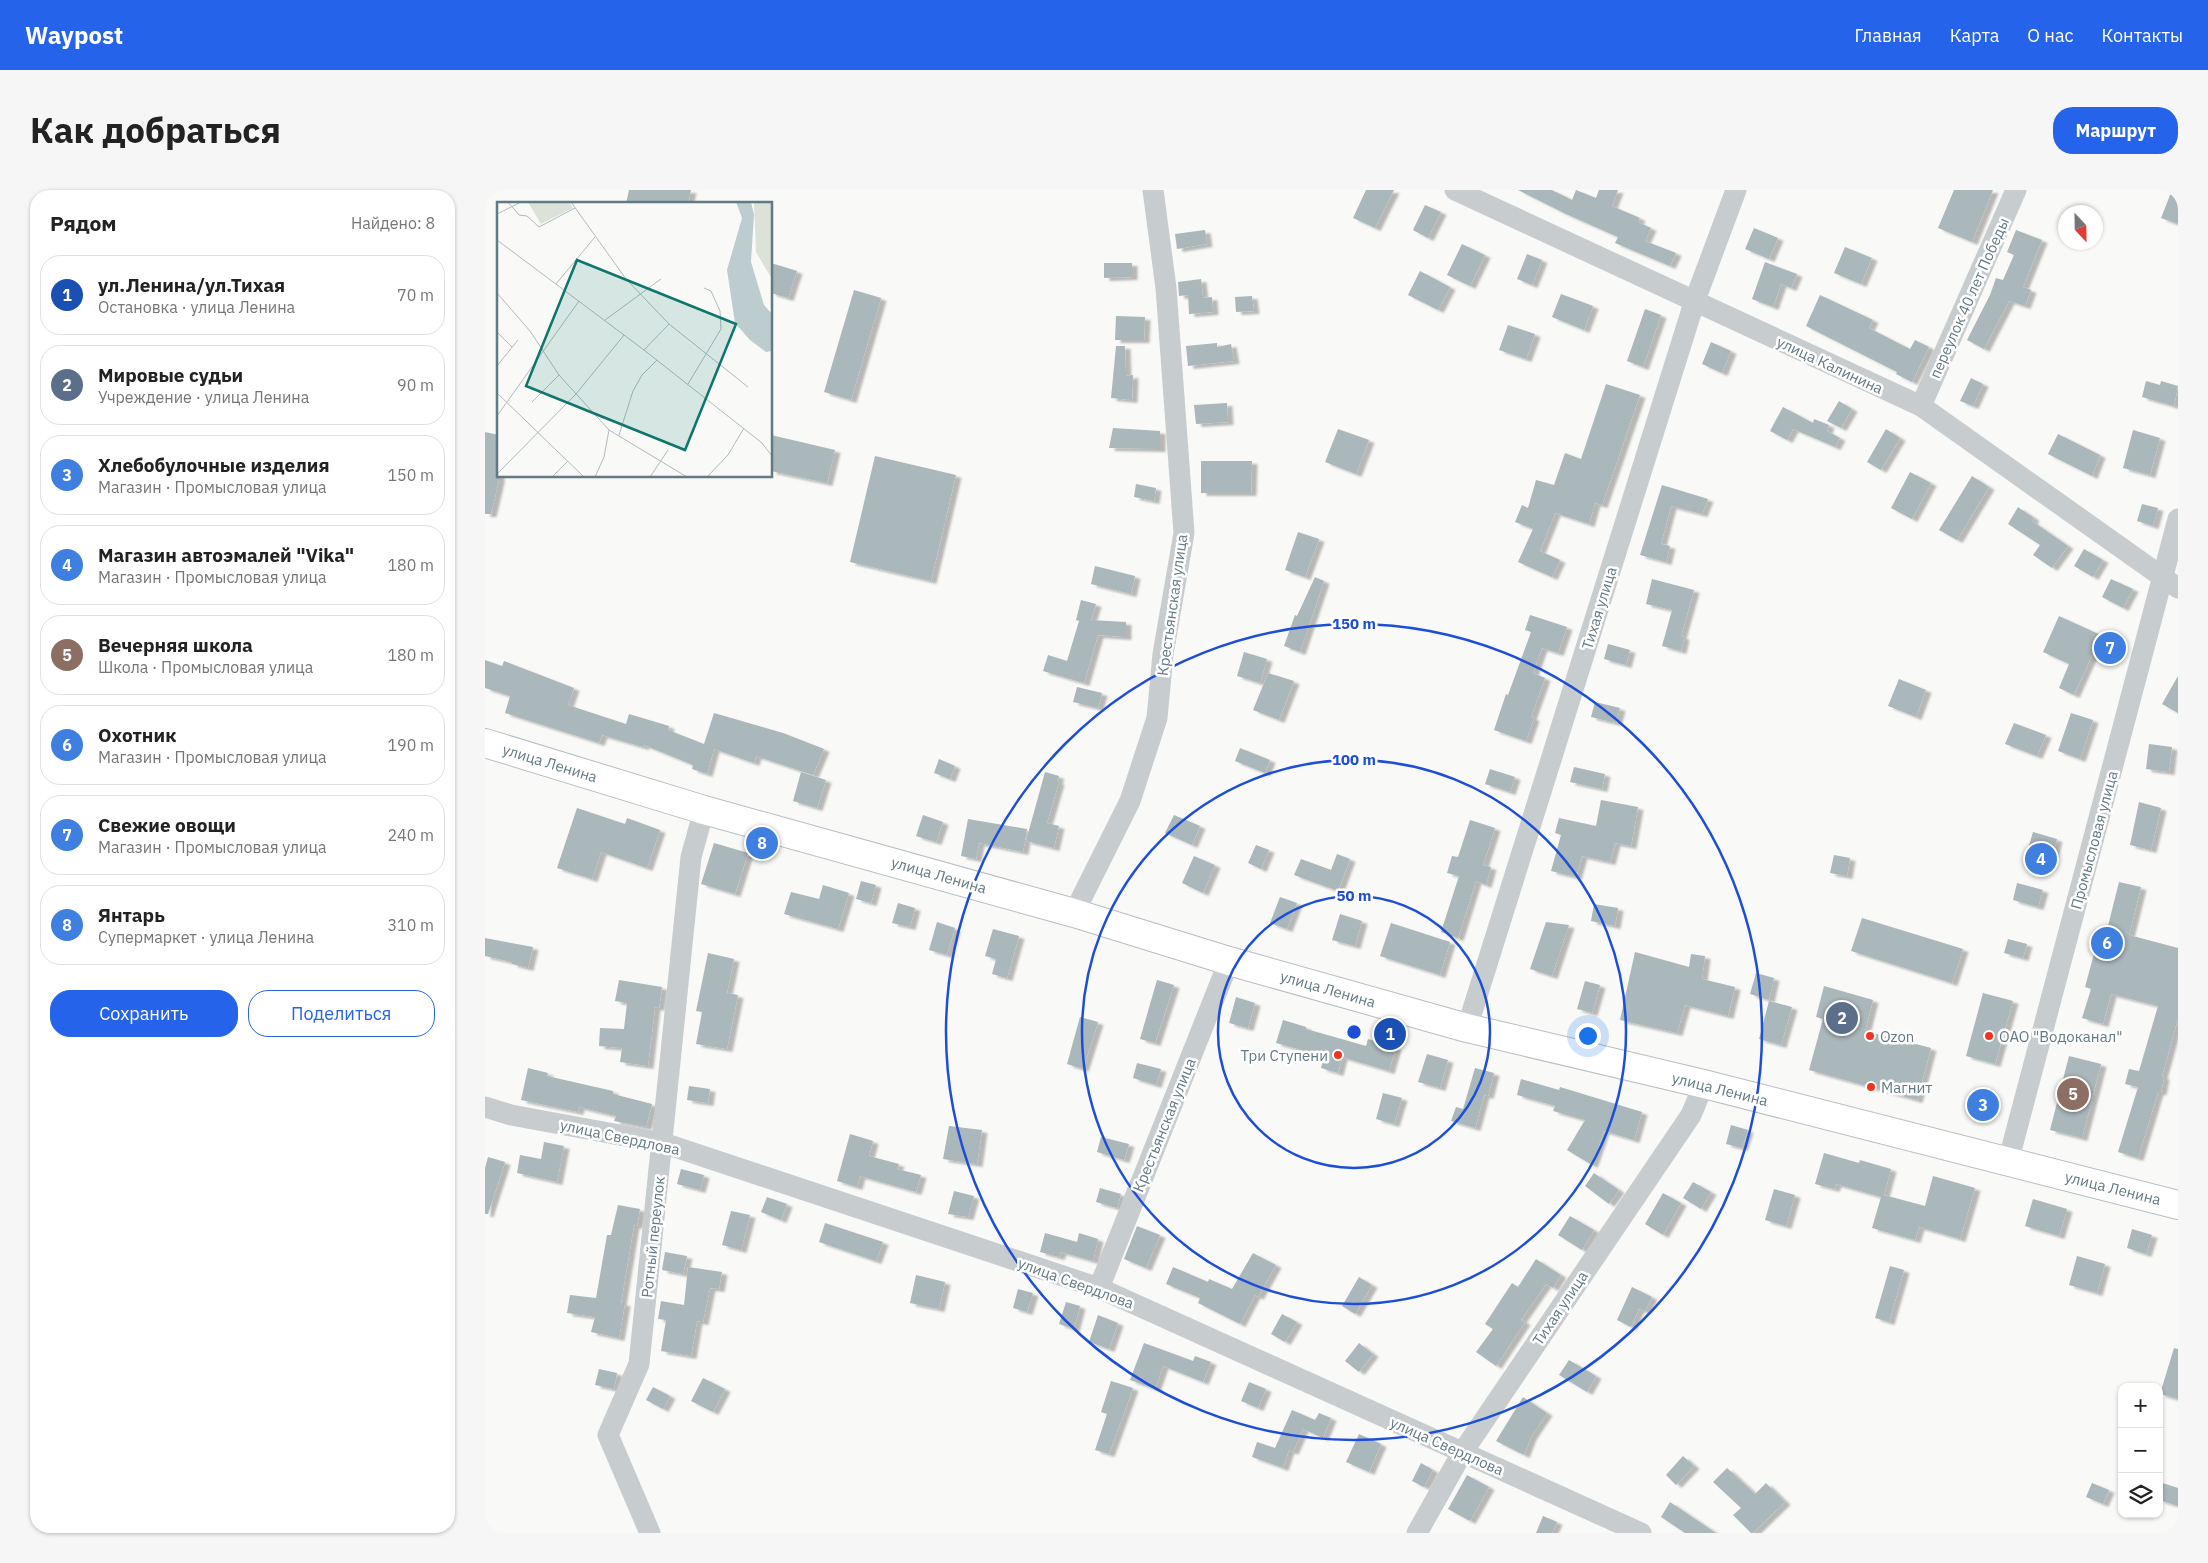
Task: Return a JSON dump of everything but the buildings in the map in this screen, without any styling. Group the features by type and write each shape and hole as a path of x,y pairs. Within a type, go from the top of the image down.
{"main road":[{"name":"улица Ленина","path":"485,743 704,810 1074,913 1229,961 1467,1028 1704,1084 2178,1205"}],"street":[{"name":"Крестьянская улица","path":"1074,913 1130,800 1157,718 1163,654 1184,533 1166,288 1153,190"},
{"name":"улица Калинина","path":"1455,190 1694,303 1921,406 2171,583"},
{"name":"Тихая улица","path":"1467,1028 1694,303 1736,190"},
{"name":"переулок 40 лет Победы","path":"1921,406 2016,190"},
{"name":"Промысловая улица","path":"2008,1162 2171,583 2178,519"},
{"name":"Ротный переулок","path":"651,1533 608,1435 639,1364 691,857 704,810"},
{"name":"Крестьянская улица","path":"1099,1288 1229,961"},
{"name":"Тихая улица","path":"1417,1533 1463,1453 1691,1116 1704,1084"},
{"name":"улица Свердлова","path":"485,1106 511,1115 663,1143 1099,1288 1641,1533"}],"place":[{"name":"Свежие овощи","path":"2110,648"},
{"name":"Янтарь","path":"762,843"},
{"name":"Магазин автоэмалей \"Vika\"","path":"2041,859"},
{"name":"Охотник","path":"2107,943"},
{"name":"Мировые судьи","path":"1842,1018"},
{"name":"ул.Ленина/ул.Тихая","path":"1390,1034"},
{"name":"Ozon","path":"1870,1036"},
{"name":"ОАО \"Водоканал\"","path":"1989,1036"},
{"name":"Три Ступени","path":"1338,1055"},
{"name":"Магнит","path":"1871,1087"},
{"name":"Вечерняя школа","path":"2073,1094"},
{"name":"Хлебобулочные изделия","path":"1983,1105"}]}
